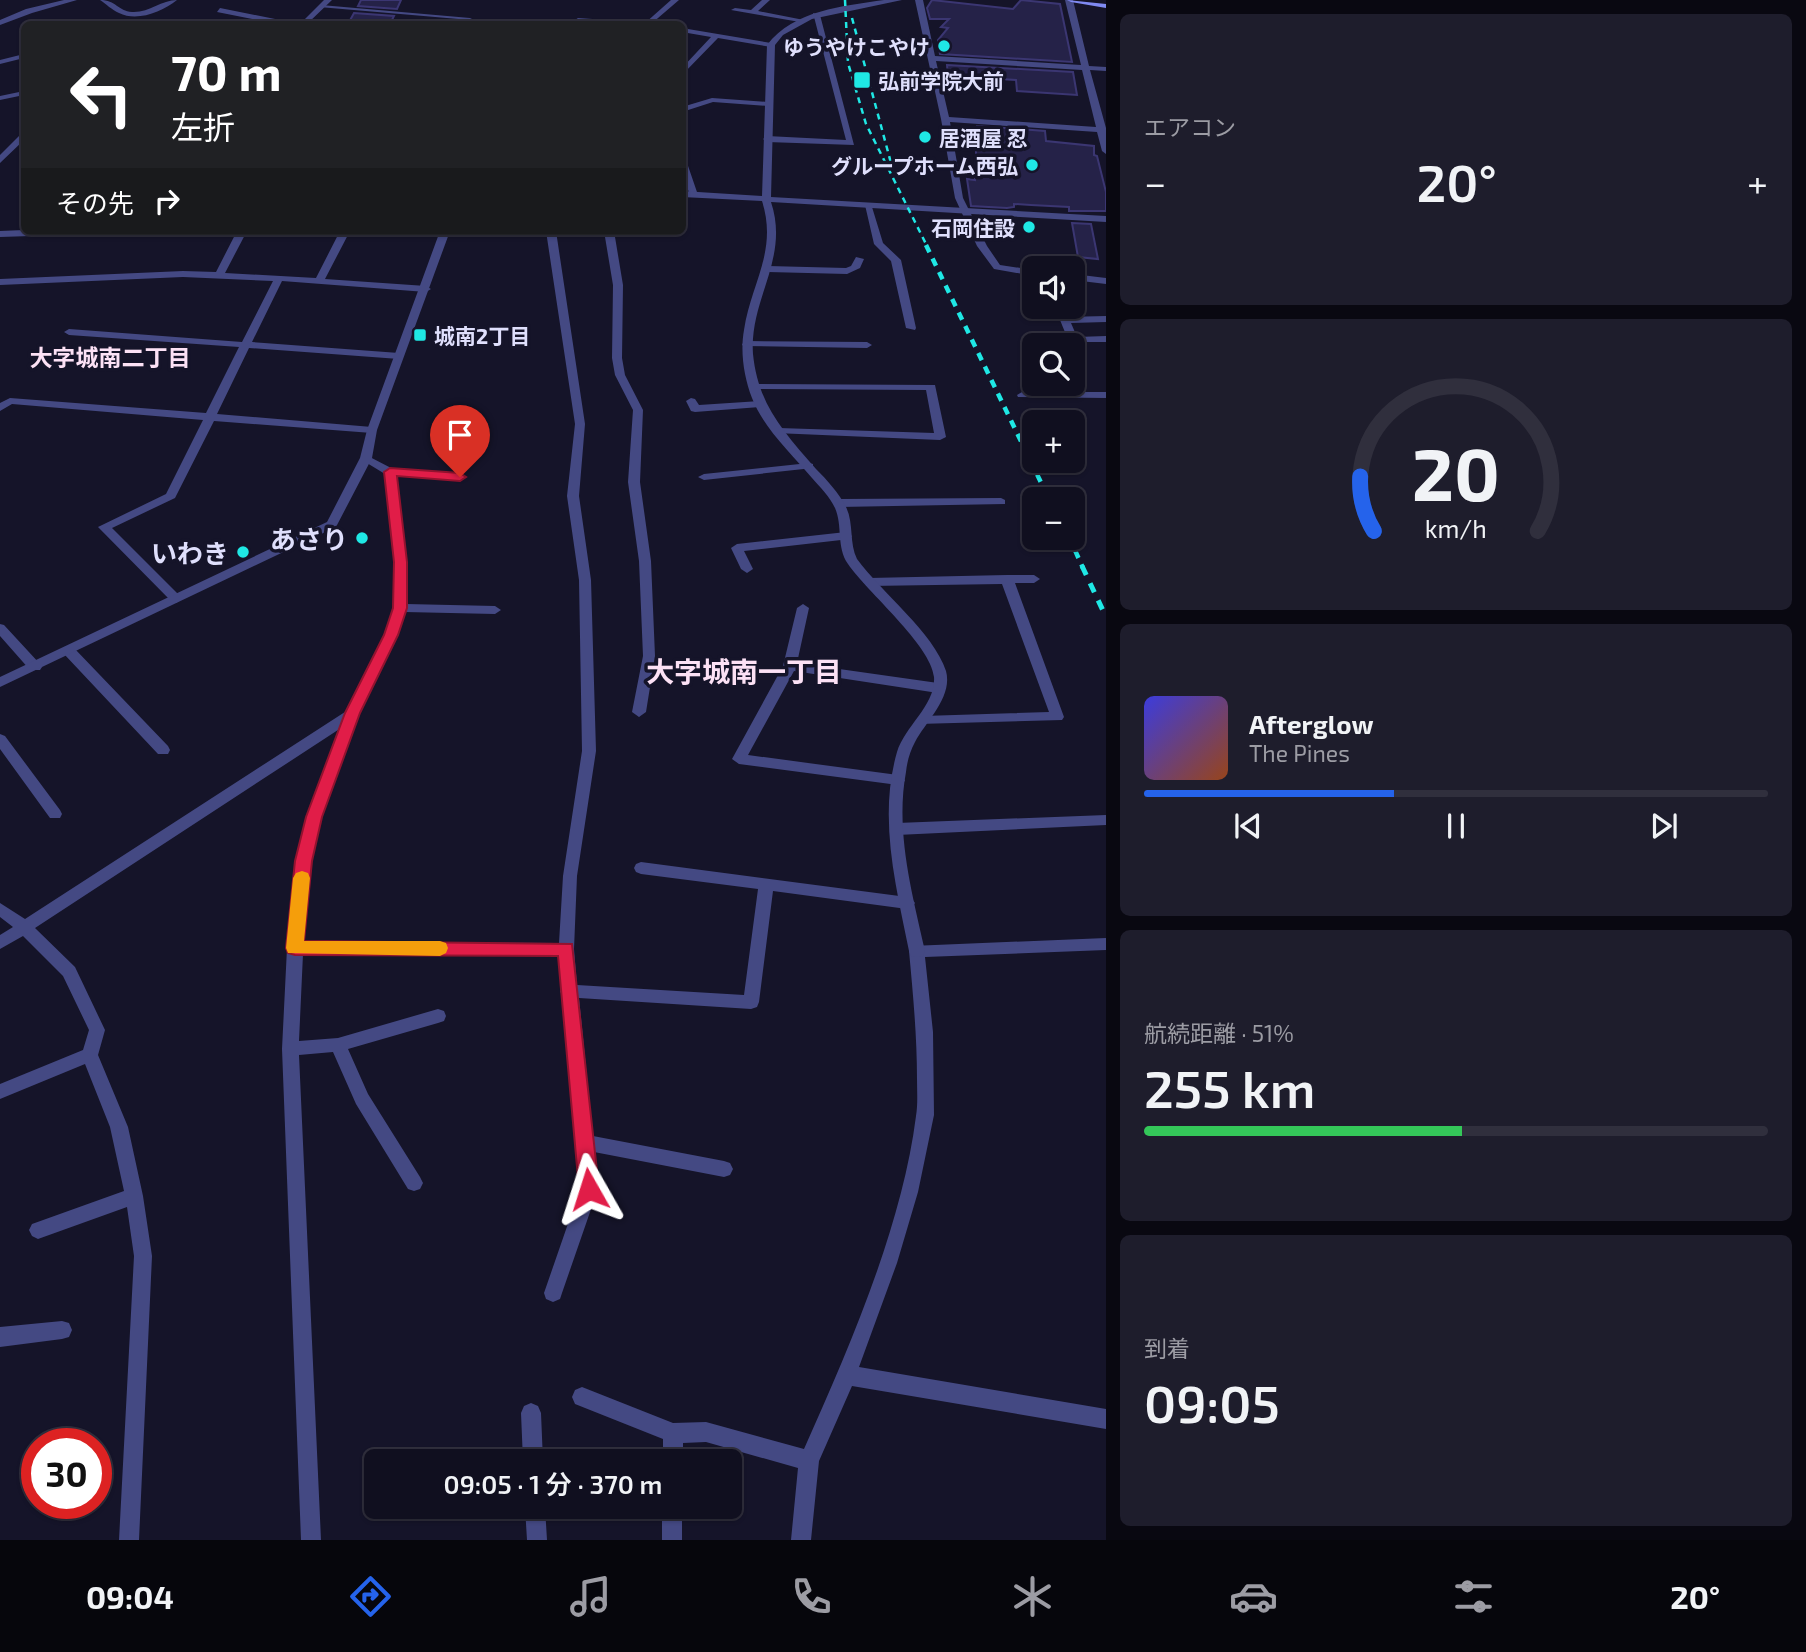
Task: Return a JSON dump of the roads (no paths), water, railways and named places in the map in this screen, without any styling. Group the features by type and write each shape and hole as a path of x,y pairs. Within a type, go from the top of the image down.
{"main road":[{"path":"1070,0 1103,4"}],"street":[{"path":"0,23 29,11 73,0"},
{"path":"104,0 120,11 141,13 156,11 173,0"},
{"path":"650,21 675,0"},
{"path":"752,13 765,0"},
{"path":"801,1540 809,1461 847,1375 888,1263 909,1192 925,1115 925,1032 917,951 907,903 897,829 898,780 906,745 923,721 938,688 939,670 849,558 846,520 839,503 760,404 754,387 747,344 774,238 771,211 766,200 771,45 781,33 800,20 898,0"},
{"path":"919,0 964,212 982,246 998,267 1022,271"},
{"path":"1070,0 1106,151"},
{"path":"306,21 325,3"},
{"path":"220,9 245,12 263,21"},
{"path":"735,10 800,20"},
{"path":"767,139 851,143 816,15"},
{"path":"686,31 771,45"},
{"path":"686,69 716,36"},
{"path":"0,62 21,57"},
{"path":"932,58 1106,69"},
{"path":"0,98 21,94"},
{"path":"686,109 712,100 768,104"},
{"path":"945,119 1103,130"},
{"path":"2,156 21,139"},
{"path":"686,172 694,195"},
{"path":"686,194 1106,219"},
{"path":"868,207 879,244 896,260 911,328"},
{"path":"0,234 21,233"},
{"path":"219,275 240,235"},
{"path":"319,281 343,235"},
{"path":"0,682 332,524 366,458 372,429 426,289 444,235"},
{"path":"552,235 580,424 573,496 586,580 589,751 570,876 566,949 589,1189 553,1293"},
{"path":"610,235 618,285 617,358 620,375 638,410 634,482 645,561 649,656 639,712"},
{"path":"768,269 848,271 855,268 859,259"},
{"path":"0,282 219,275 426,289"},
{"path":"176,599 104,527 171,496 279,278"},
{"path":"1085,278 1106,281"},
{"path":"1106,319 1065,320 1073,340 1106,340"},
{"path":"69,332 399,356"},
{"path":"747,344 867,345"},
{"path":"754,387 931,387 940,437 779,431"},
{"path":"1085,395 1106,395"},
{"path":"0,408 10,401 208,419 372,429"},
{"path":"691,401 695,409 760,404"},
{"path":"366,458 390,472 460,477"},
{"path":"704,477 809,466"},
{"path":"311,1540 290,1049 295,948 303,861 314,817 353,713 391,635 400,608 401,562 390,472"},
{"path":"839,503 1001,502"},
{"path":"747,569 737,548 846,536"},
{"path":"923,721 1057,717 1007,579"},
{"path":"869,582 1034,579"},
{"path":"400,608 495,610"},
{"path":"803,608 790,666 739,760 898,780"},
{"path":"0,628 34,667"},
{"path":"69,651 163,750"},
{"path":"790,666 938,688"},
{"path":"0,943 353,713"},
{"path":"0,739 55,814"},
{"path":"897,829 1106,820"},
{"path":"640,868 907,903"},
{"path":"568,991 751,1002 766,885"},
{"path":"0,909 24,927 69,972 97,1030 90,1055 119,1127 134,1196 143,1256 129,1540"},
{"path":"917,951 1106,944"},
{"path":"295,948 566,949"},
{"path":"290,1049 338,1045 438,1016"},
{"path":"338,1045 362,1100 414,1183"},
{"path":"0,1092 90,1055"},
{"path":"584,1142 724,1169"},
{"path":"38,1230 134,1196"},
{"path":"0,1337 62,1330"},
{"path":"847,1375 1106,1419"},
{"path":"582,1397 673,1433 706,1432 809,1461"},
{"path":"531,1413 532,1449"},
{"path":"673,1433 673,1449"},
{"path":"536,1519 537,1540"},
{"path":"672,1519 672,1540"}],"lane":[{"path":"325,3 470,19"},
{"path":"579,20 593,21"}],"railway":[{"path":"845,0 848,63 866,124 927,246"},
{"path":"852,18 891,163"},
{"path":"926,245 1043,487"},
{"path":"1075,550 1083,568"},
{"path":"1082,566 1106,617"}],"place":[{"name":"ゆうやけこやけ","path":"944,46"},
{"name":"弘前学院大前","path":"862,80"},
{"name":"居酒屋 忍","path":"925,137"},
{"name":"グループホーム西弘","path":"1032,165"},
{"name":"石岡住設","path":"1029,227"},
{"name":"城南2丁目","path":"420,335"},
{"name":"あさり","path":"362,538"},
{"name":"いわき","path":"243,552"}],"district":[{"name":"大字城南二丁目","path":"110,357"},
{"name":"大字城南一丁目","path":"744,671"}]}
